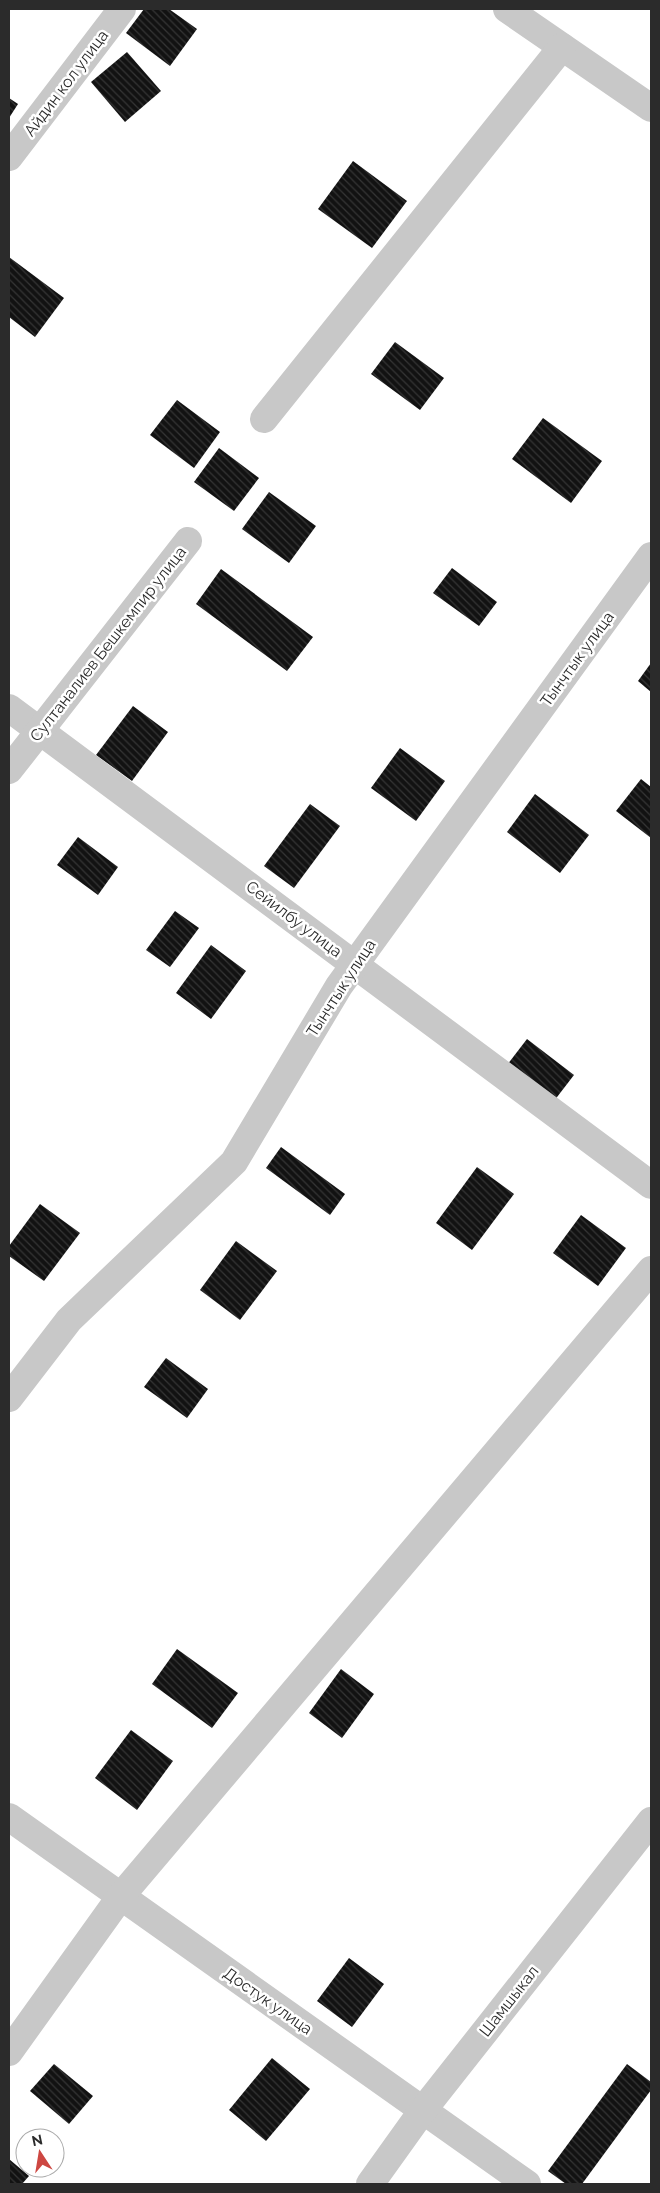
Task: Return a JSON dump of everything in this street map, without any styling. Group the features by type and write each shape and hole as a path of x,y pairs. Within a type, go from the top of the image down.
{"street":[{"name":"Айдин кол улица","path":"9,157 122,9"},
{"path":"507,9 651,108"},
{"path":"264,419 562,47"},
{"name":"Султаналиев Бешкемпир улица","path":"9,770 188,541"},
{"name":"Тынчтык улица","path":"9,1398 70,1320 234,1162 334,994 354,964 651,556"},
{"name":"Сейилбу улица","path":"9,708 651,1185"},
{"path":"9,2052 120,1896 651,1270"},
{"name":"Достук улица","path":"9,1817 527,2184"},
{"name":"Шамшыкал","path":"370,2184 423,2110 651,1821"}],"building":[{"path":"144,9 169,9 197,29 170,66 126,33"},
{"path":"127,52 161,91 125,122 91,82"},
{"path":"9,98 18,104 9,118"},
{"path":"353,161 407,201 372,248 318,209"},
{"path":"9,257 64,298 35,337 9,317"},
{"path":"395,342 444,378 420,410 371,374"},
{"path":"177,400 220,432 194,468 150,435"},
{"path":"543,418 602,461 571,503 512,459"},
{"path":"219,448 259,478 234,511 194,482"},
{"path":"269,492 316,526 289,563 242,529"},
{"path":"452,568 497,602 479,626 433,593"},
{"path":"221,569 313,637 287,671 196,604"},
{"path":"651,663 651,692 638,681"},
{"path":"133,706 168,732 132,781 96,755"},
{"path":"400,748 445,781 416,821 371,788"},
{"path":"641,779 651,787 651,838 616,811"},
{"path":"535,794 589,835 560,873 507,832"},
{"path":"310,804 340,826 294,888 264,866"},
{"path":"78,837 118,867 98,895 57,865"},
{"path":"175,911 199,928 170,967 146,950"},
{"path":"211,945 246,971 211,1019 176,993"},
{"path":"527,1039 574,1075 554,1101 507,1065"},
{"path":"281,1147 345,1194 330,1215 266,1168"},
{"path":"477,1167 514,1194 472,1250 436,1223"},
{"path":"40,1204 80,1233 44,1281 9,1256 9,1246"},
{"path":"581,1215 626,1248 598,1286 553,1253"},
{"path":"236,1241 277,1271 240,1320 200,1290"},
{"path":"166,1358 208,1389 187,1418 144,1387"},
{"path":"177,1649 238,1693 212,1728 152,1684"},
{"path":"341,1669 374,1694 342,1738 309,1713"},
{"path":"131,1730 173,1761 137,1810 95,1778"},
{"path":"349,1958 384,1984 352,2027 317,2001"},
{"path":"272,2058 310,2089 266,2141 229,2110"},
{"path":"54,2064 93,2096 69,2124 30,2091"},
{"path":"627,2064 651,2082 651,2090 582,2184 566,2184 548,2171"},
{"path":"9,2159 15,2164 15,2178 27,2178 22,2184 9,2184"}]}
